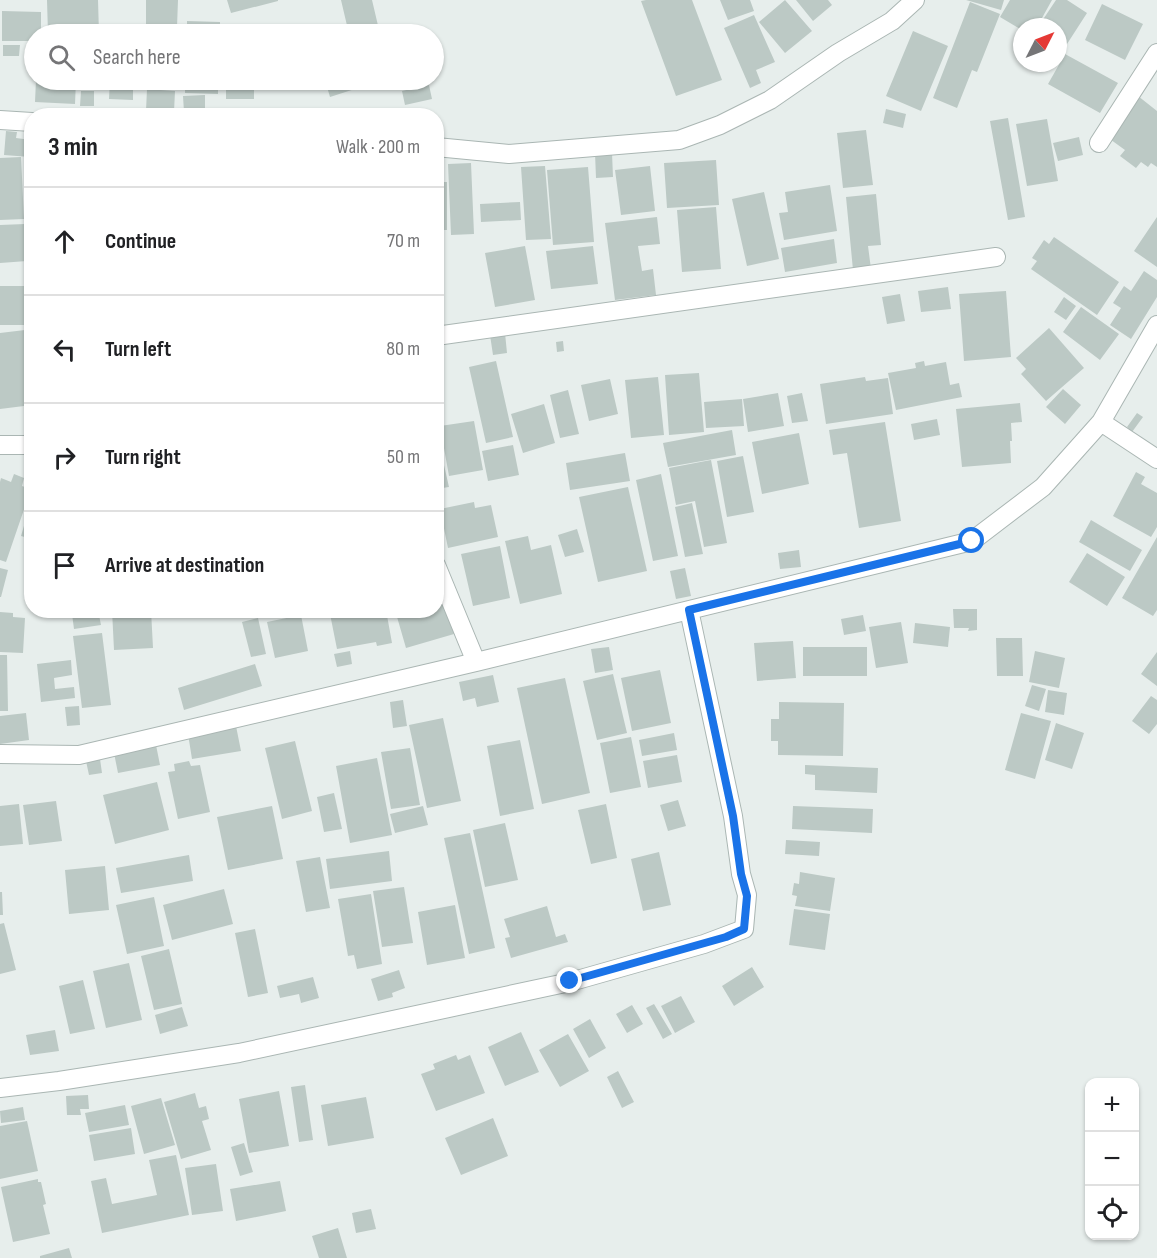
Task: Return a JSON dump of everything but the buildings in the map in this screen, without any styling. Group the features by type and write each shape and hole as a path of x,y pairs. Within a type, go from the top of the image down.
{"street":[{"path":"444,148 508,154 679,140 771,100 838,53 892,21 915,0"},
{"path":"1099,143 1157,53"},
{"path":"0,120 24,122"},
{"path":"444,335 996,257"},
{"path":"0,754 79,755 476,662 972,541 1043,487 1101,422 1157,325"},
{"path":"1101,422 1157,459"},
{"path":"0,445 24,445"},
{"path":"444,584 476,662"},
{"path":"0,1088 60,1081 285,1043 570,981 726,937 744,929 747,896 741,874 733,816 689,610"}],"route":[{"path":"570,981 726,937 744,929 747,896 741,874 733,816 689,610 972,541"}]}
